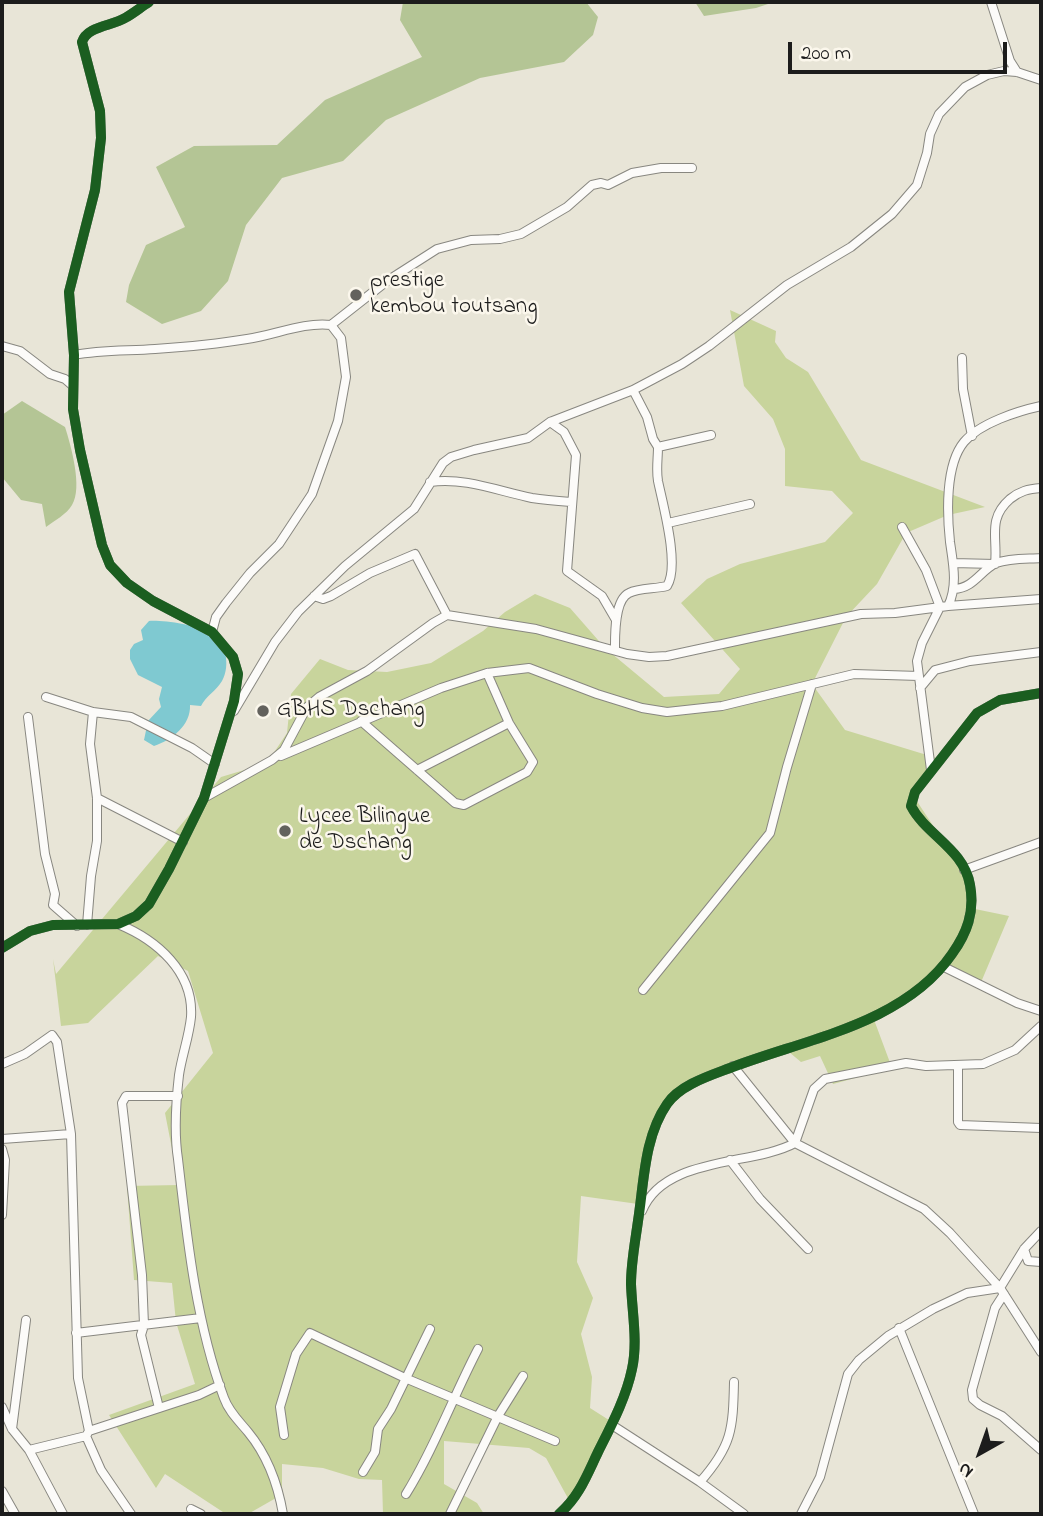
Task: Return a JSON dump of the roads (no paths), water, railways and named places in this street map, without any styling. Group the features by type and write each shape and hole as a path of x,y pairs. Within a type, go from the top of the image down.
{"street":[{"path":"2,948 30,931 52,925 118,924 136,916 149,904 204,798 234,701 238,674 233,657 212,632 153,601 127,583 110,565 102,545 74,416 74,355 69,292 95,190 101,138 100,111 82,42 89,32 126,18 149,2"},
{"path":"991,2 1010,61 1017,72"},
{"path":"1004,71 1010,61"},
{"path":"224,729 275,642 298,612 345,566 414,509 443,463 451,457 474,450 522,440 550,422 633,390 682,364 787,285 872,232 892,214 917,185 930,134 945,107 965,88 987,75 1004,71 1017,72 1041,80"},
{"path":"74,355 239,341 308,325 331,325 387,281 437,249 471,240 500,239 521,234 567,207 592,185 608,185 632,173 661,168 692,168"},
{"path":"212,632 221,610 250,573 279,544 312,494 338,421 346,377 341,338 331,325"},
{"path":"4,348 19,351 50,374 65,379 73,386"},
{"path":"961,358 963,389 972,436"},
{"path":"615,650 616,620 621,601 627,594 667,586 672,578 668,523 657,478 658,447 633,390"},
{"path":"931,770 917,661 922,643 954,589 947,519 949,485 956,457 964,443 972,436 1016,412 1041,406"},
{"path":"550,422 564,432 576,455 570,502 572,527 567,571 602,596 616,620"},
{"path":"658,447 711,435"},
{"path":"430,482 474,483 532,498 570,502"},
{"path":"954,589 962,589 974,582 995,564 996,517 999,509 1019,492 1041,488"},
{"path":"668,523 750,503"},
{"path":"902,527 944,606"},
{"path":"314,596 323,599 331,596 370,573 415,554 447,615"},
{"path":"953,563 995,564 1009,560 1041,558"},
{"path":"272,760 284,750 307,707 319,697 367,671 447,615 536,629 649,657 667,656 860,614 1041,599"},
{"path":"920,688 935,670 970,661 1041,652"},
{"path":"204,798 272,760 441,688 487,673 529,668 597,694 642,708 667,712 722,706 854,674 919,676"},
{"path":"361,721 455,803 464,806 527,772 533,761 509,723 487,673"},
{"path":"643,990 770,833 812,684"},
{"path":"559,1514 569,1506 583,1487 612,1425 633,1367 631,1261 656,1122 668,1102 678,1093 709,1076 877,1016 905,1001 944,967 969,926 970,886 953,852 917,817 911,806 915,792 977,713 1000,700 1041,693"},
{"path":"46,697 93,712 131,718 192,748 215,764"},
{"path":"87,925 97,841 97,798 90,744 93,712"},
{"path":"29,716 45,854 55,894 52,905 76,926"},
{"path":"417,770 509,723"},
{"path":"97,798 183,842"},
{"path":"964,870 1041,842"},
{"path":"118,924 140,933 163,951 178,969 189,990 191,1014 188,1043 180,1072 177,1156 201,1318 220,1385 231,1412 249,1433 271,1469 283,1514"},
{"path":"944,967 1017,1003 1041,1011"},
{"path":"638,1220 646,1201 660,1187 684,1174 730,1160 768,1154 795,1143 814,1089 825,1079 906,1063 926,1066 983,1064 1024,1044 1041,1026"},
{"path":"2,1064 25,1054 52,1035 57,1042 71,1133 78,1378 88,1434 101,1470 131,1514"},
{"path":"733,1066 795,1143 924,1209 950,1233 1002,1291 1041,1352"},
{"path":"958,1066 960,1125 1041,1128"},
{"path":"159,1408 141,1335 144,1325 142,1275 122,1103 126,1096 178,1096"},
{"path":"2,1139 71,1133"},
{"path":"2,1149 5,1160 2,1216"},
{"path":"730,1160 760,1199 808,1249"},
{"path":"1041,1231 1024,1249 1002,1291 972,1390 973,1399 1002,1416 1041,1450"},
{"path":"1024,1249 1028,1261 1041,1262"},
{"path":"801,1514 820,1477 848,1374 859,1360 899,1328 933,1309 967,1293 1002,1291"},
{"path":"76,1333 201,1318"},
{"path":"12,1429 26,1320"},
{"path":"899,1328 974,1514"},
{"path":"363,1472 375,1452 378,1429 391,1409 430,1329"},
{"path":"284,1435 279,1407 296,1354 310,1333 405,1378 555,1441"},
{"path":"406,1494 427,1461 453,1398 478,1349"},
{"path":"450,1514 498,1416 523,1376"},
{"path":"700,1482 718,1462 729,1441 734,1382"},
{"path":"29,1450 88,1434 220,1385"},
{"path":"2,1406 12,1429 29,1450 63,1514"},
{"path":"612,1425 744,1514"},
{"path":"2,1491 15,1514"},
{"path":"191,1509 201,1514"}],"water":[{"path":"149,621 197,627 209,632 223,647 226,661 225,675 217,688 201,706 190,705 187,719 179,731 154,746 144,740 148,721 161,707 159,699 162,687 138,675 130,659 130,650 134,644 143,640 141,630"}],"place":[{"name":"prestige kembou toutsang","path":"356,295"},
{"name":"GBHS Dschang","path":"263,711"},
{"name":"Lycee Bilingue de Dschang","path":"285,831"}]}
